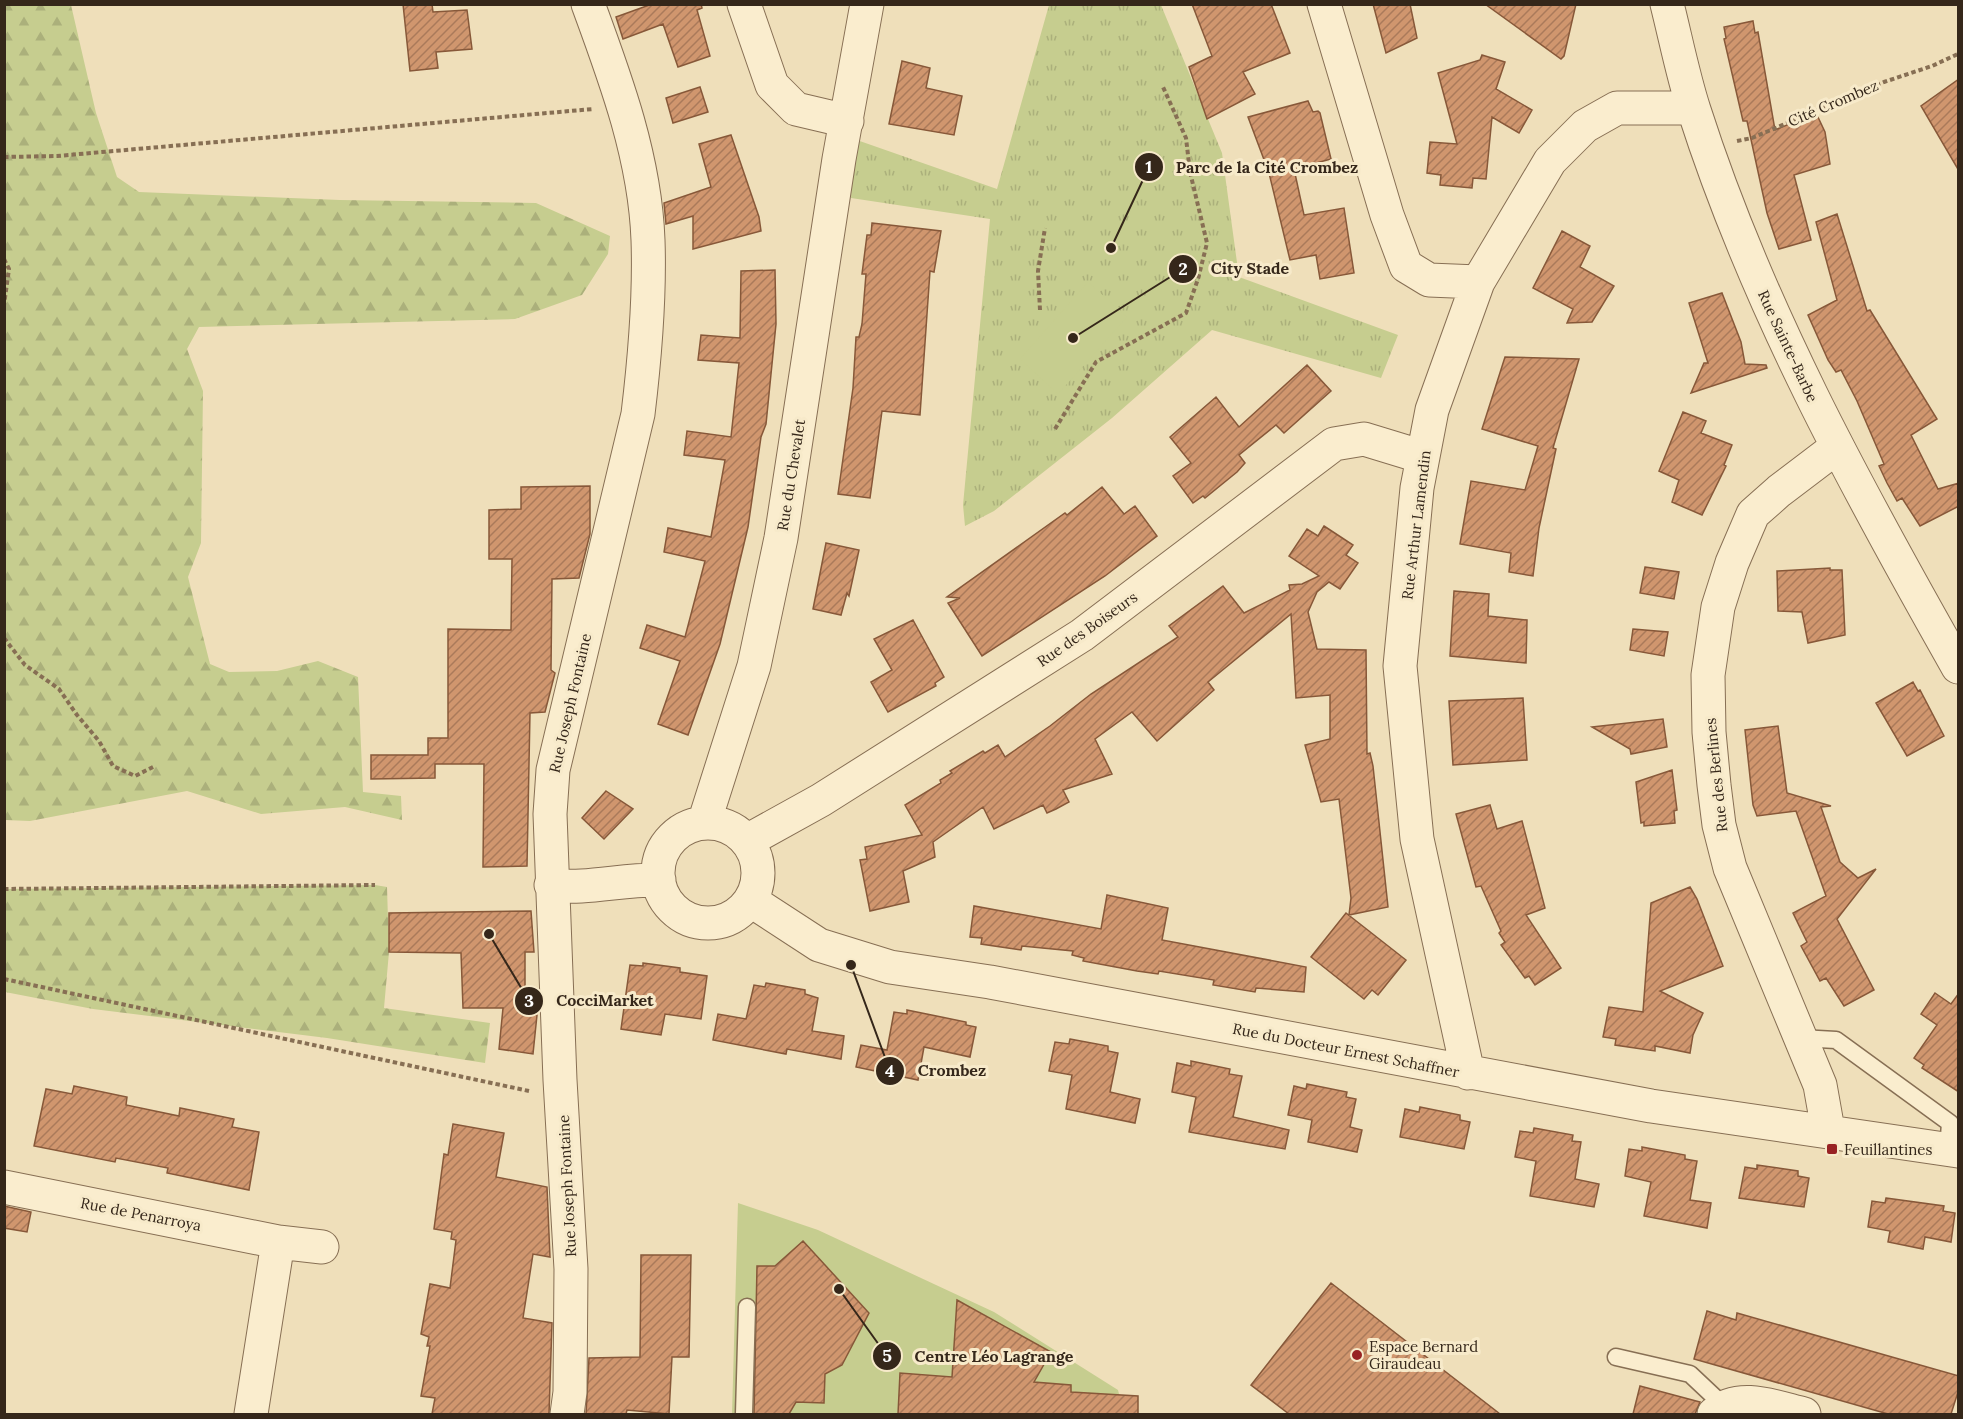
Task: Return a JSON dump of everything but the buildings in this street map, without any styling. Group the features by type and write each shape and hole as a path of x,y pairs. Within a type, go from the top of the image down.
{"street":[{"name":"Rue Joseph Fontaine","path":"567,1414 570,1392 571,1269 551,885 550,814 553,770 638,414 644,360 648,238 638,165 624,105 588,4"},
{"path":"744,4 772,85 796,109 847,121"},
{"name":"Rue du Chevalet","path":"704,823 754,666 781,538 837,168 867,4"},
{"path":"1324,4 1387,215 1406,266 1429,280 1478,282"},
{"name":"Rue Sainte-Barbe","path":"1667,4 1693,108 1761,290 1837,447 1959,667"},
{"name":"Rue Arthur Lamendin","path":"1468,1073 1417,839 1400,666 1418,488 1432,410 1478,282 1550,161 1585,126 1617,108 1693,108"},
{"name":"Rue des Boiseurs","path":"747,841 820,800 1082,635 1334,444 1364,439 1423,457"},
{"name":"Rue des Berlines","path":"1828,1130 1820,1085 1730,868 1719,825 1714,785 1709,732 1708,675 1718,607 1732,563 1753,514 1779,490 1837,447"},
{"path":"704,823 728,827 747,841 755,855 758,870 756,886 750,900 740,911 727,919 697,922 672,907 663,894 659,880 659,864 664,849 674,836 688,827 704,823"},
{"path":"551,885 566,887 619,881 659,880"},
{"name":"Rue du Docteur Ernest Schaffner","path":"750,900 819,945 890,967 990,982 1651,1106 1828,1130 1953,1151"},
{"name":"Rue de Penarroya","path":"4,1186 278,1242 322,1247"},
{"path":"251,1414 278,1242"},
{"path":"1719,1410 1755,1402 1804,1414"}],"lane":[{"path":"1800,1038 1836,1040 1903,1087 1950,1123 1953,1151"},
{"path":"744,1414 747,1307"},
{"path":"1616,1357 1690,1374 1719,1410"}],"path":[{"name":"Cité Crombez","path":"1707,149 1752,138 1884,82 1959,54"},
{"path":"1055,429 1096,362 1186,312 1198,279 1207,243 1190,172 1186,138 1163,87"},
{"path":"4,158 57,156 624,105"},
{"path":"1040,310 1038,271 1045,228"},
{"path":"4,259 9,269 4,305"},
{"path":"4,638 25,665 59,689 99,741 113,766 135,776 155,766"},
{"path":"4,889 375,885"},
{"path":"4,979 562,1098"}],"green space":[{"path":"5,4 71,5 96,113 117,177 139,192 340,200 536,203 610,236 608,254 582,295 515,319 199,327 187,349 203,391 201,543 188,577 210,664 229,672 277,671 318,661 358,677 363,792 401,796 402,820 345,807 261,814 187,791 30,821 5,820"},
{"path":"1049,5 1161,5 1222,153 1239,277 1398,335 1381,378 1212,330 1112,418 994,511 965,526 963,505 990,219 851,198 854,139 997,189"},
{"path":"1088,282 1127,317 1058,394 1020,359"},
{"path":"375,885 387,887 389,952 384,1008 490,1023 485,1063 327,1038 93,1009 5,992 4,889"},
{"path":"738,1203 818,1230 994,1312 1118,1390 1124,1414 732,1414"}],"place":[{"name":"Parc de la Cité Crombez","path":"1111,248"},
{"name":"City Stade","path":"1073,338"},
{"name":"CocciMarket","path":"489,934"},
{"name":"Crombez","path":"851,965"},
{"name":"Feuillantines","path":"1832,1149"},
{"name":"Centre Léo Lagrange","path":"839,1289"},
{"name":"Espace Bernard Giraudeau","path":"1357,1355"}]}
